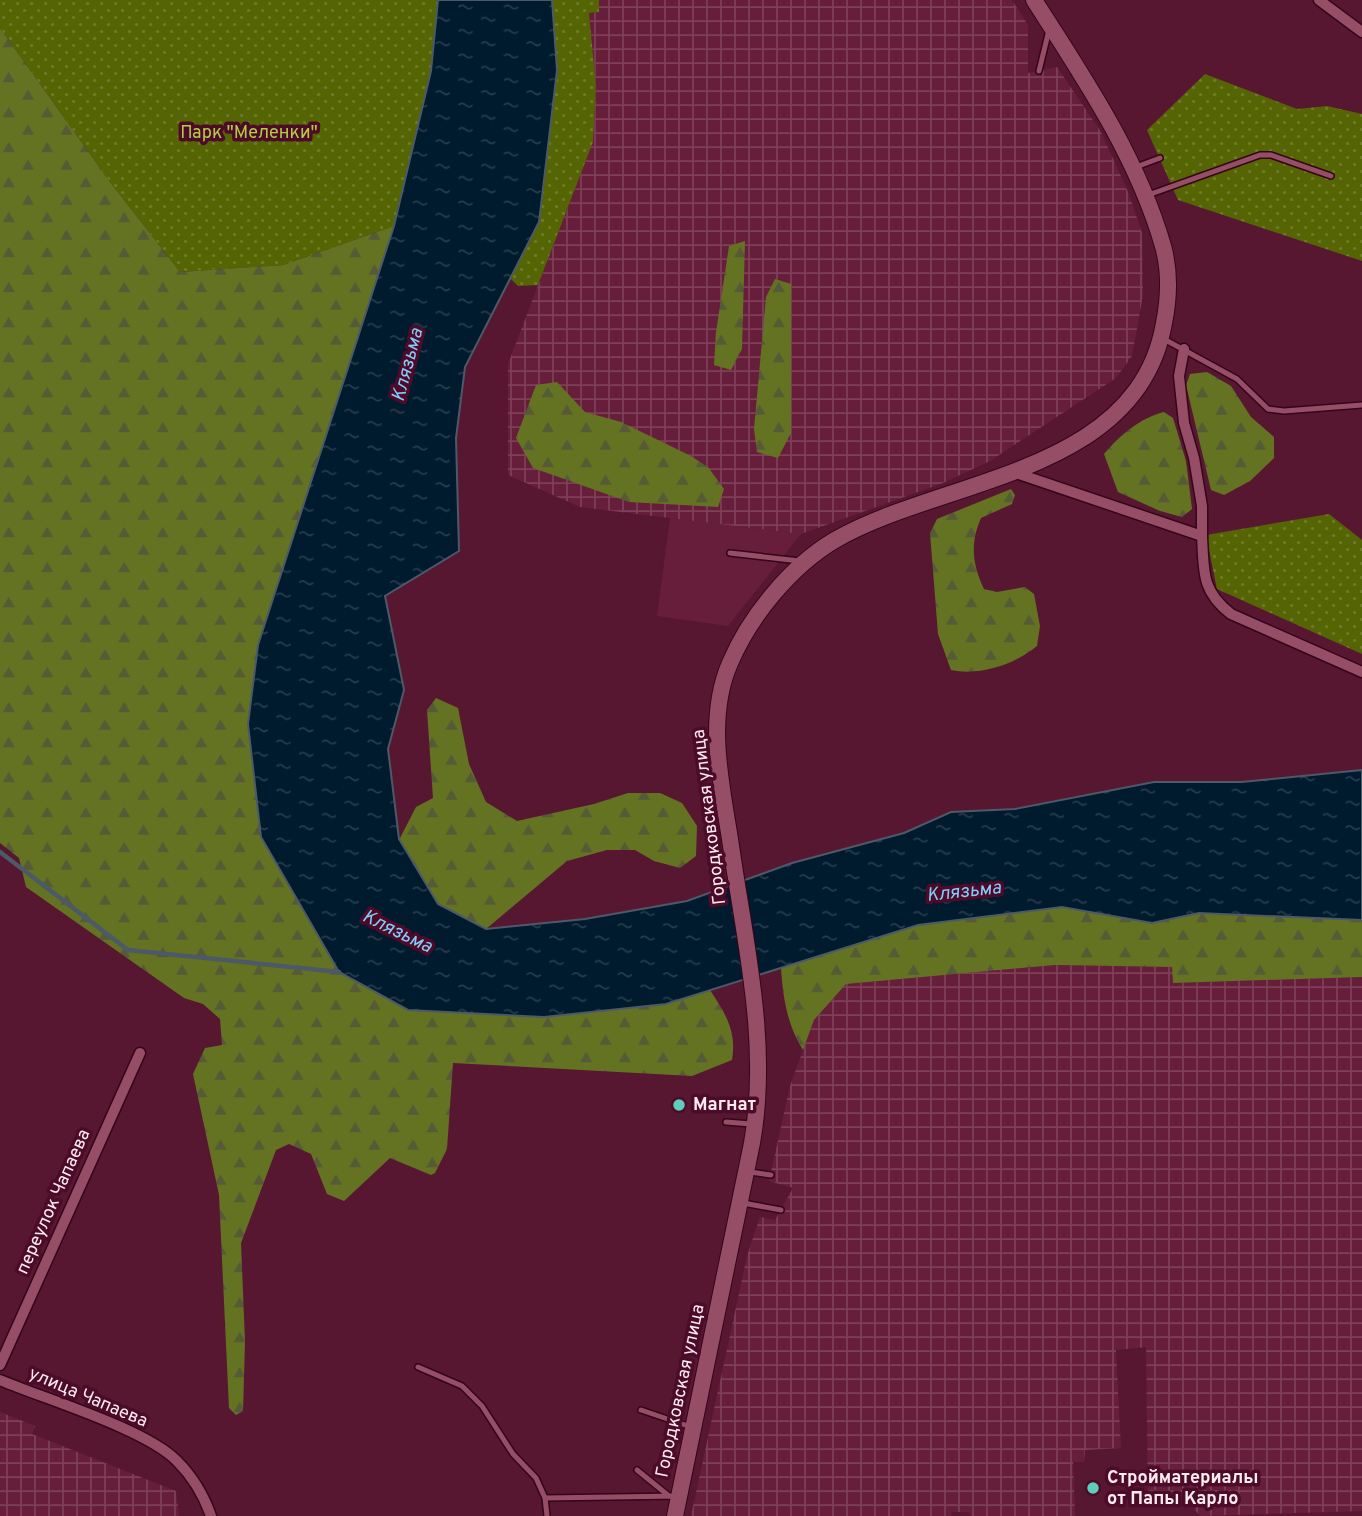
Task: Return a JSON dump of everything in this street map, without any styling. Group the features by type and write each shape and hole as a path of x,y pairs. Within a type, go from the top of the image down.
{"main road":[{"name":"Городковская улица","path":"675,1516 674,1496 693,1427 756,1124 760,1073 756,1019 721,783 718,719 729,665 759,613 806,562 823,548 862,527 1013,472 1087,439 1139,385 1153,363 1162,338 1168,275 1164,249 1146,196 1103,109 1034,0"}],"street":[{"path":"1319,0 1362,32"},
{"path":"1184,349 1179,376 1184,423 1194,458 1202,506 1206,588 1216,603 1231,614 1362,672"},
{"path":"1013,472 1202,536"},
{"name":"переулок Чапаева","path":"0,1365 140,1053"},
{"name":"улица Чапаева","path":"0,1380 131,1432 155,1445 176,1460 192,1480 211,1516"}],"lane":[{"path":"1039,71 1050,25"},
{"path":"1146,196 1260,155 1272,155 1331,176"},
{"path":"1133,168 1160,158"},
{"path":"1162,338 1237,379 1268,409 1284,411 1362,405"},
{"path":"730,553 806,562"},
{"path":"726,1122 756,1124"},
{"path":"746,1171 771,1175"},
{"path":"740,1203 781,1210"},
{"path":"418,1367 462,1386 482,1406 513,1454 536,1478 545,1498 547,1516"},
{"path":"641,1410 693,1427"},
{"path":"637,1470 674,1496"},
{"path":"545,1498 674,1496"}],"shaded area":[{"path":"599,0 1012,0 1028,25 1028,73 1057,67 1101,132 1129,194 1142,233 1143,295 1132,356 1116,378 990,461 943,483 801,534 580,507 508,475 508,364 593,142 596,86 589,13 599,12"},
{"path":"670,518 801,534 728,626 657,616"},
{"path":"1055,965 1173,967 1173,983 1362,977 1362,1511 1200,1516 1187,1500 1148,1502 1146,1347 1116,1350 1121,1448 1085,1450 1084,1462 1073,1462 1075,1516 971,1516 969,1512 952,1512 951,1516 691,1516 747,1256 760,1217 775,1220 793,1188 769,1181 790,1086 814,1020 846,984"},
{"path":"0,1412 35,1426 32,1434 176,1491 179,1516 0,1516"}],"green space":[{"name":"Парк \"Меленки\"","path":"0,0 438,0 431,71 394,226 283,265 180,272 110,182 0,28"},
{"path":"552,0 599,0 599,12 589,13 596,86 593,142 538,285 518,286 510,278 539,222 557,70"},
{"path":"0,28 110,182 180,272 283,265 394,226 258,645 248,724 408,1010 523,1014 597,1012 672,1000 710,990 725,1015 733,1040 732,1060 692,1076 453,1063 447,1149 435,1173 431,1175 390,1158 344,1201 327,1194 311,1154 289,1144 276,1150 241,1243 245,1342 243,1411 236,1415 229,1408 219,1195 193,1074 205,1048 222,1045 220,1019 203,1004 184,998 26,887 19,858 0,843"},
{"path":"1205,74 1297,109 1327,106 1362,114 1362,261 1178,200 1147,130"},
{"path":"745,241 742,349 731,370 714,365 716,332 729,246"},
{"path":"775,279 791,284 791,433 778,458 757,452 754,429 766,297"},
{"path":"1207,372 1231,386 1251,417 1274,437 1274,458 1250,481 1224,495 1211,490 1186,385 1190,374"},
{"path":"557,382 585,412 621,422 708,467 724,489 718,507 629,502 533,468 516,438 536,385"},
{"path":"1164,412 1173,418 1186,461 1192,509 1182,517 1160,511 1118,492 1104,454 1131,428"},
{"path":"1011,489 1015,495 1012,504 981,518 975,536 975,562 984,589 997,592 1025,587 1034,594 1040,626 1037,646 1007,664 985,670 951,670 938,634 930,533 937,519"},
{"path":"1329,514 1362,540 1362,654 1217,589 1206,535"},
{"path":"436,698 458,708 469,764 486,802 517,821 594,804 628,793 660,793 682,803 697,826 696,856 680,868 654,861 635,850 607,850 567,861 486,929 438,905 399,840 416,807 433,798 427,710"},
{"path":"1062,907 1152,923 1199,913 1362,920 1362,977 1173,983 1172,967 1055,965 846,984 814,1020 803,1050 793,1031 783,990 781,968 918,925"}],"water":[{"name":"Клязьма","path":"438,0 552,0 557,70 539,222 465,367 456,438 459,551 385,596 404,690 388,749 399,839 438,904 486,929 585,919 687,901 792,863 904,833 951,812 1015,809 1154,782 1242,782 1362,770 1362,920 1199,913 1152,923 1062,907 918,925 666,1004 544,1017 408,1010 339,972 261,837 248,724 258,645 394,226 431,71"}],"waterway":[{"path":"0,852 128,950 339,972"}],"place":[{"name":"Магнат","path":"679,1105"},
{"name":"Стройматериалы от Папы Карло","path":"1093,1488"}]}
